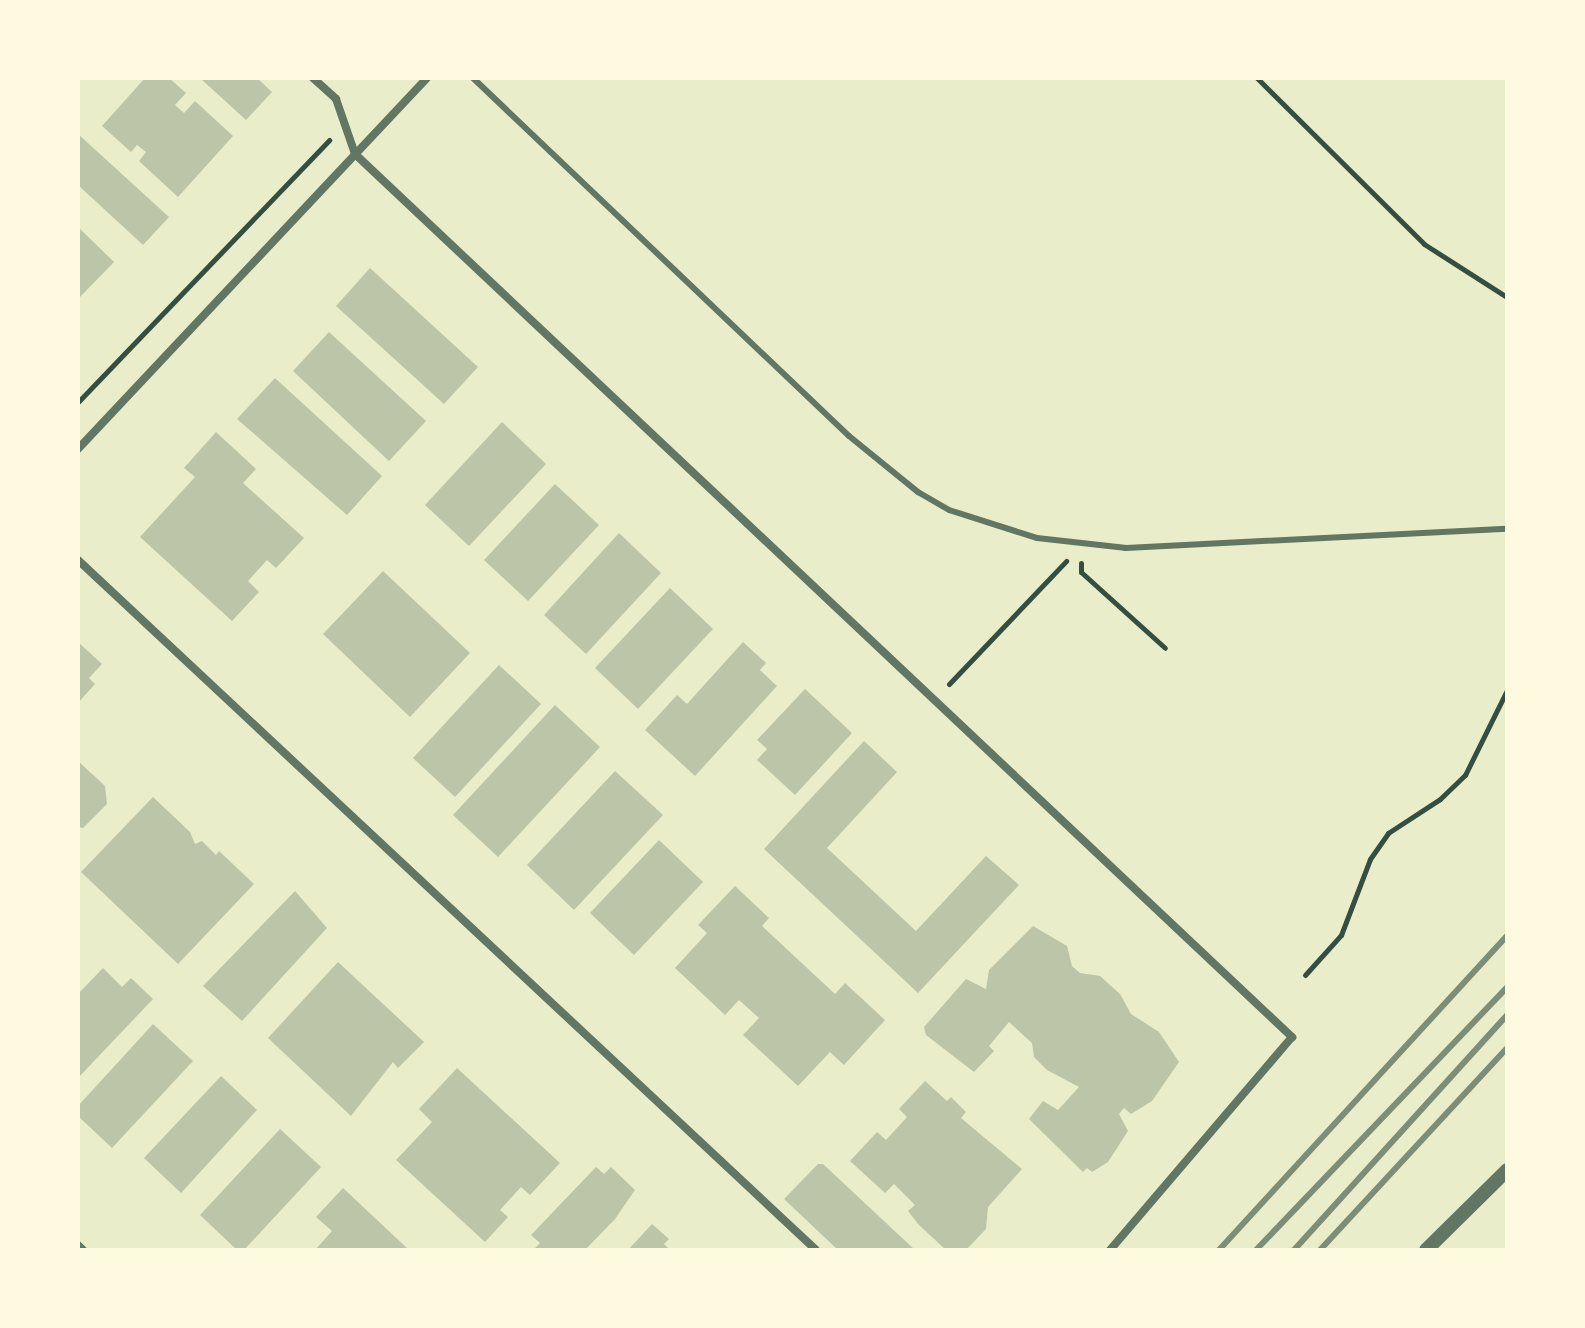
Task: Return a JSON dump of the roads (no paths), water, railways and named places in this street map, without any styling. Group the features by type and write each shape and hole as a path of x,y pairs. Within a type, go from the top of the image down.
{"street":[{"path":"313,78 336,99 355,154 1292,1037 1110,1250"},
{"path":"78,449 427,78"},
{"path":"78,560 816,1250"},
{"path":"1426,1250 1507,1170"},
{"path":"78,1245 83,1250"}],"lane":[{"path":"473,78 888,469 918,492 976,521 1081,546 1182,548 1507,529"}],"railway":[{"path":"1219,1250 1507,936"},
{"path":"1256,1250 1507,987"},
{"path":"1294,1250 1507,1015"},
{"path":"1320,1250 1507,1048"}]}
